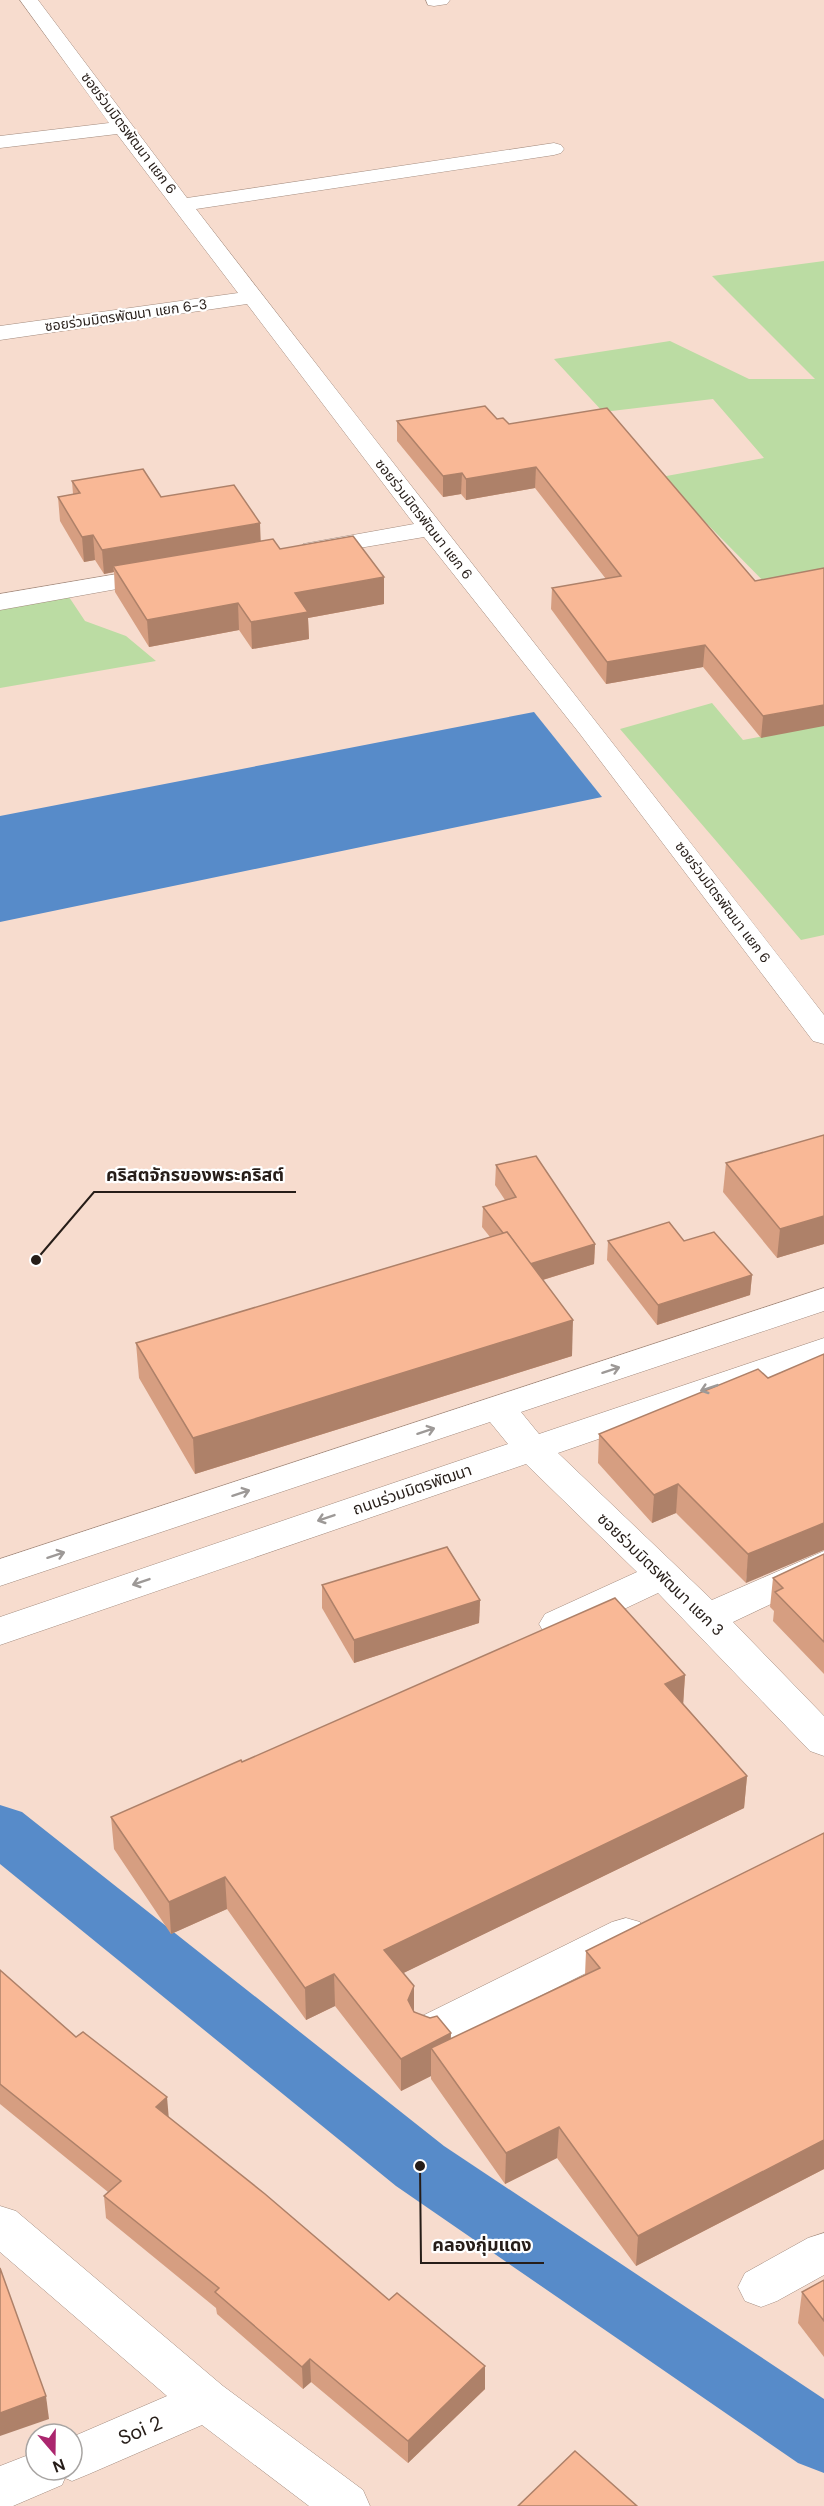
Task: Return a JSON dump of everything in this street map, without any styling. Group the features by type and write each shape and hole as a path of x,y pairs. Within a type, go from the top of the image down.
{"street":[{"name":"ซอยร่วมมิตรพัฒนา แยก 6","path":"29,0 122,127 430,529 589,728 824,1035"},
{"path":"0,142 122,127"},
{"path":"184,205 554,149"},
{"name":"ซอยร่วมมิตรพัฒนา แยก 6-3","path":"0,333 252,297"},
{"path":"291,553 430,529"},
{"path":"0,602 186,570"},
{"path":"0,1573 824,1299"},
{"name":"ถนนร่วมมิตรพัฒนา","path":"0,1631 824,1349"},
{"name":"ซอยร่วมมิตรพัฒนา แยก 3","path":"498,1407 531,1448 707,1618 824,1741"},
{"path":"707,1618 824,1564"},
{"path":"522,1640 663,1575"},
{"path":"432,2031 654,1920"},
{"path":"0,2225 207,2401 344,2506"},
{"path":"761,2287 824,2252"},
{"name":"Soi 2","path":"84,2453 207,2401"},
{"path":"0,2489 24,2479"}],"green space":[{"path":"824,261 824,584 776,594 661,477 764,458 713,399 603,412 554,359 670,341 749,379 815,379 712,276"},
{"path":"69,597 85,621 126,636 156,661 0,688 0,609"},
{"path":"712,703 743,740 824,725 824,935 801,940 620,729"}],"water":[{"path":"534,712 602,797 0,922 0,816"}],"building":[{"path":"485,406 497,419 503,418 509,424 607,408 755,581 824,568 824,705 763,716 705,645 607,662 552,588 621,576 536,467 466,479 462,473 443,476 397,421"},
{"path":"143,469 161,497 234,485 260,523 102,550 93,535 82,537 58,497 80,493 72,481"},
{"path":"353,536 384,577 295,593 308,612 251,622 238,603 147,620 113,566 273,539 280,549"},
{"path":"824,1135 824,1216 780,1229 726,1163"},
{"path":"536,1156 595,1244 530,1264 507,1232 503,1233 483,1207 516,1197 496,1165"},
{"path":"669,1222 684,1241 714,1232 752,1275 658,1305 608,1241"},
{"path":"507,1232 573,1320 193,1438 136,1343"},
{"path":"824,1354 824,1523 748,1554 678,1484 654,1495 599,1434 758,1369 768,1378"},
{"path":"447,1547 480,1600 354,1640 322,1585"},
{"path":"824,1554 824,1642 775,1592 783,1588 773,1578"},
{"path":"615,1598 685,1675 665,1684 747,1776 384,1950 414,1986 408,2000 414,2012 430,2018 437,2016 451,2033 401,2059 334,1974 305,1988 225,1877 169,1902 111,1817 241,1760 242,1762"},
{"path":"824,1833 824,2140 638,2236 559,2127 506,2153 431,2048 600,1968 586,1951"},
{"path":"0,1970 76,2037 83,2032 167,2097 156,2107 265,2194 389,2300 397,2293 485,2366 408,2441 310,2359 302,2367 215,2292 219,2288 104,2196 121,2181 0,2084"},
{"path":"0,2268 46,2396 0,2413"},
{"path":"824,2280 824,2321 802,2292"},
{"path":"575,2451 637,2506 518,2506"}],"waterway":[{"path":"0,1829 420,2166 824,2440"}],"place":[{"name":"คริสตจักรของพระคริสต์","path":"36,1260"},
{"name":"คลองกุ่มแดง","path":"420,2166"}]}
